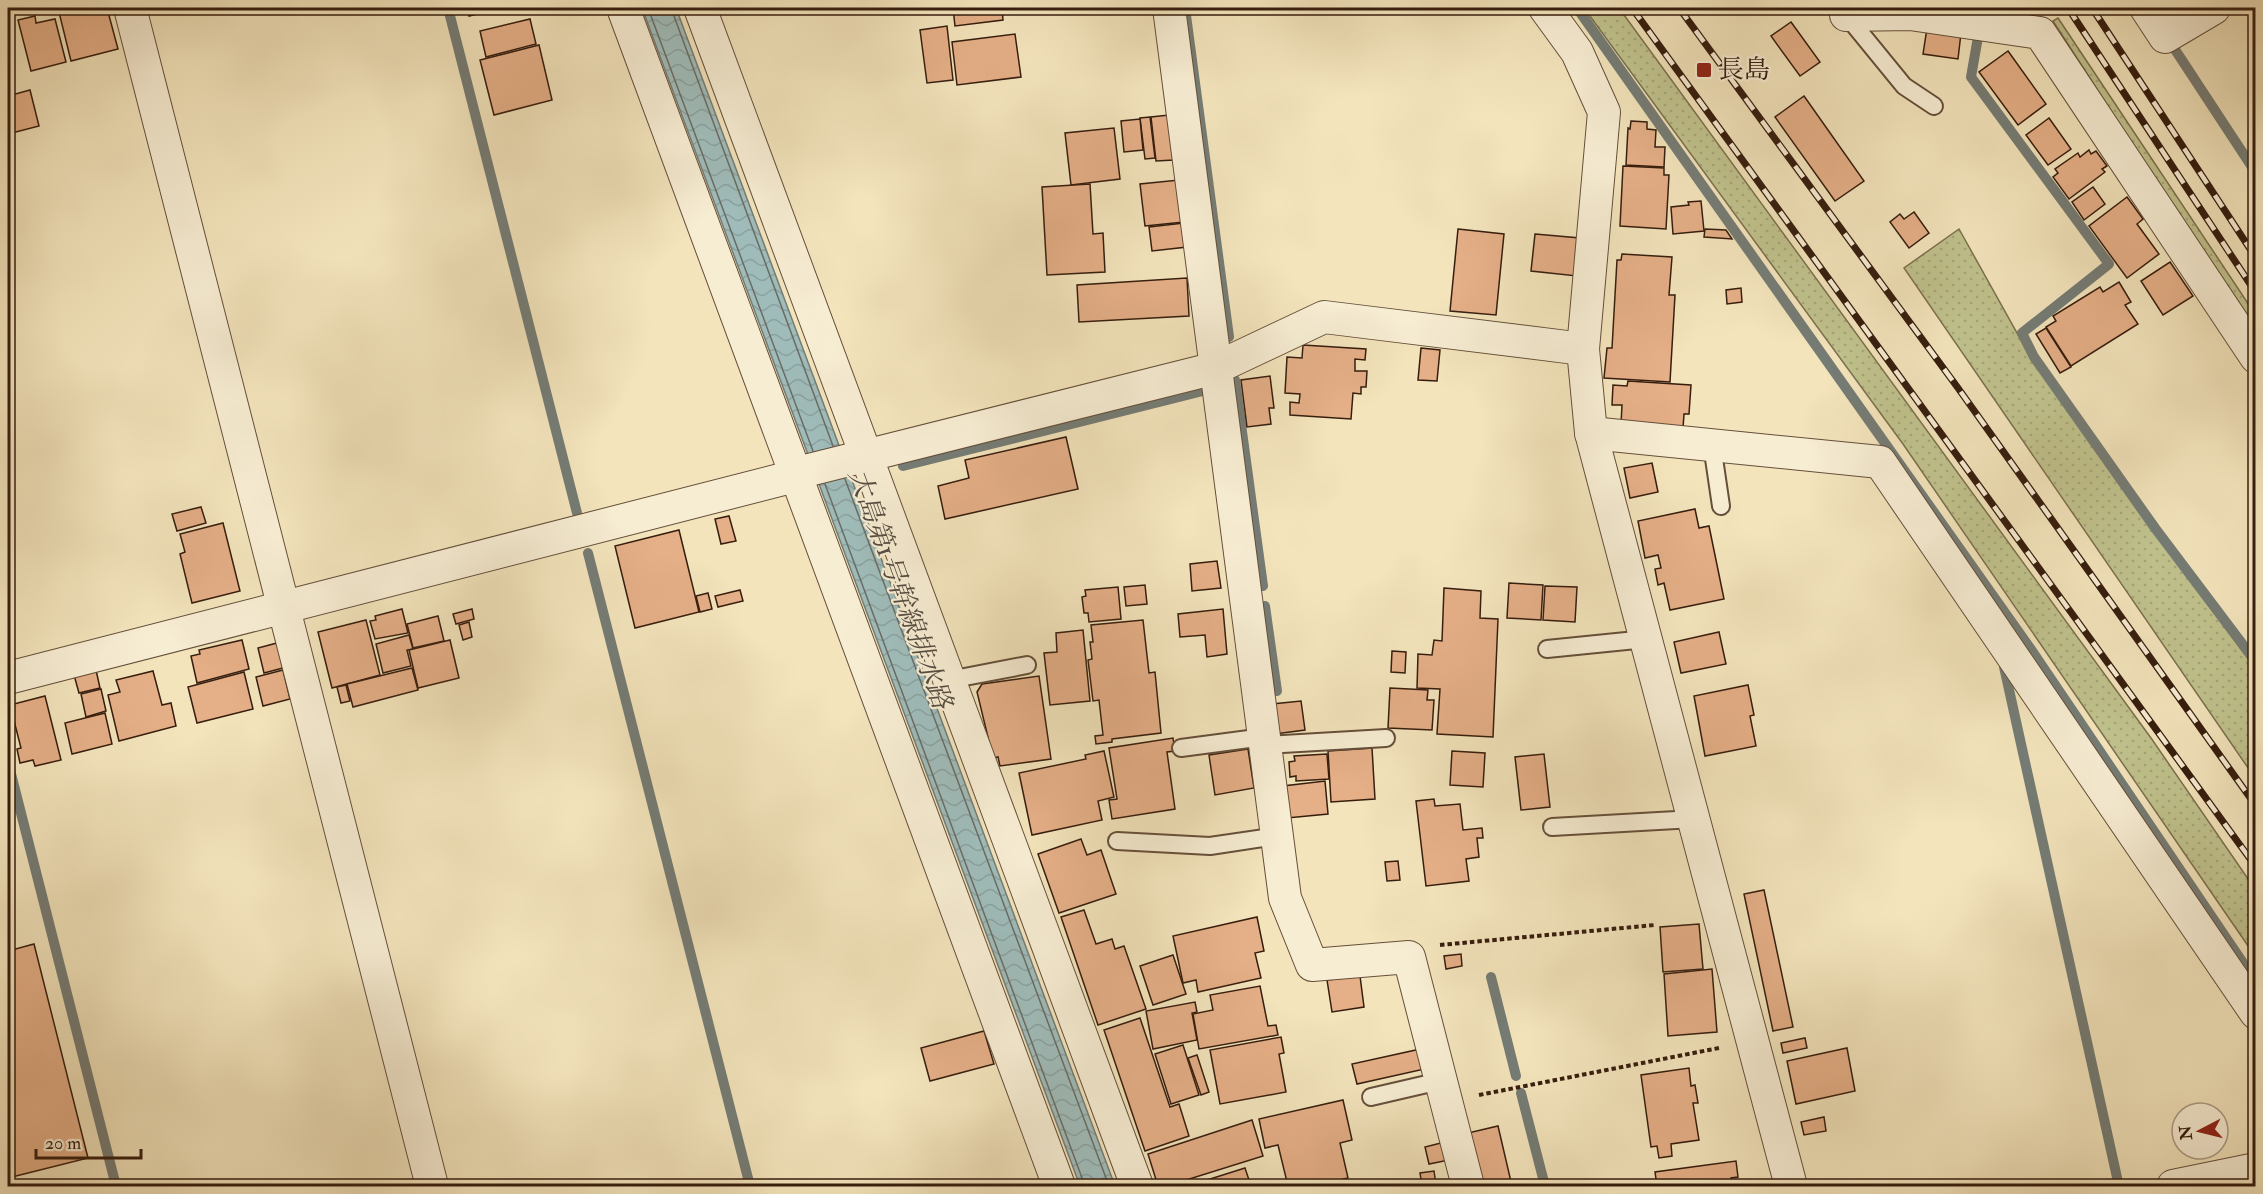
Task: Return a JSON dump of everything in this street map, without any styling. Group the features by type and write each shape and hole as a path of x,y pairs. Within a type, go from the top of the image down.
{"street":[{"path":"130,8 432,1186"},
{"path":"623,8 800,473 1059,1186"},
{"path":"700,8 859,458 949,680 1137,1186"},
{"path":"1169,8 1286,898 1312,965 1409,957 1467,1186"},
{"path":"1545,8 1577,52 1604,112 1583,349 1591,433 1791,1186"},
{"path":"2145,8 2165,37 2214,8"},
{"path":"1844,11 1911,14 2040,33 2256,357"},
{"path":"8,678 1216,368 1324,317 1583,349"},
{"path":"1591,433 1880,462 2256,1013"},
{"path":"2173,1186 2256,1169"}],"lane":[{"path":"1844,11 1904,86 1934,106"},
{"path":"1712,445 1720,506"},
{"path":"1547,649 1646,639"},
{"path":"949,680 1027,665"},
{"path":"1181,748 1265,741 1386,738"},
{"path":"1552,826 1694,819"},
{"path":"1117,841 1210,846 1277,836"},
{"path":"1371,1097 1443,1091"}],"path":[{"path":"1409,957 1414,948 1655,925"},
{"path":"1443,1091 1618,1066 1752,1042"}],"green space":[{"path":"1584,8 1619,8 2151,738 2255,889 2255,956 1903,444"},
{"path":"2058,18 2255,314 2255,334 2053,21"},
{"path":"1959,229 2031,358 2153,530 2255,668 2255,778 1904,268"}],"water":[{"path":"642,8 676,8 1115,1186 1080,1186"}],"building":[{"path":"58,8 107,8 118,49 71,61"},
{"path":"466,8 502,8 469,16"},
{"path":"953,8 1002,8 1003,20 955,26"},
{"path":"35,16 36,23 55,19 66,62 31,71 18,20"},
{"path":"530,19 536,44 486,57 480,31"},
{"path":"1791,22 1820,62 1800,76 1771,36"},
{"path":"947,26 953,80 927,83 920,30"},
{"path":"1927,28 1961,33 1958,59 1923,54"},
{"path":"1015,34 1021,77 957,85 952,42"},
{"path":"539,45 552,100 494,115 480,60"},
{"path":"2008,51 2046,104 2018,125 1979,72"},
{"path":"30,90 39,126 8,134 8,96"},
{"path":"1804,96 1864,181 1835,201 1775,117"},
{"path":"1169,115 1174,160 1156,161 1151,117"},
{"path":"1150,117 1155,158 1145,159 1140,118"},
{"path":"2049,118 2071,149 2048,165 2026,135"},
{"path":"1140,119 1143,150 1124,152 1121,121"},
{"path":"1631,121 1647,122 1647,129 1656,130 1655,147 1665,147 1664,167 1626,165 1628,128 1630,129"},
{"path":"1114,128 1120,179 1071,185 1065,133"},
{"path":"2089,150 2091,154 2096,151 2107,166 2102,169 2105,172 2069,199 2053,177 2058,173 2055,169 2078,153 2080,157"},
{"path":"1623,166 1664,168 1664,175 1669,175 1666,229 1620,226"},
{"path":"1179,180 1184,222 1145,226 1140,184"},
{"path":"1090,184 1093,234 1103,233 1105,272 1047,275 1042,187"},
{"path":"2093,187 2105,204 2084,220 2072,202"},
{"path":"2127,197 2143,219 2137,224 2159,254 2127,278 2089,226"},
{"path":"1701,201 1704,231 1673,234 1671,207"},
{"path":"1914,212 1929,233 1909,248 1890,222 1900,214 1904,219"},
{"path":"1184,223 1187,247 1152,251 1149,227"},
{"path":"1458,229 1504,234 1496,315 1450,311"},
{"path":"1705,229 1726,230 1732,239 1704,237"},
{"path":"1535,234 1580,238 1577,276 1531,271"},
{"path":"1622,254 1672,257 1669,295 1675,295 1670,382 1604,378 1607,348 1612,348 1617,260 1621,260"},
{"path":"2170,262 2193,296 2163,315 2141,281"},
{"path":"1187,278 1189,316 1079,322 1077,285"},
{"path":"2119,282 2131,302 2125,305 2138,324 2071,366 2046,327 2056,321 2053,316 2100,287 2103,292"},
{"path":"1741,288 1742,302 1727,304 1726,290"},
{"path":"2046,328 2071,367 2060,373 2036,334"},
{"path":"1303,345 1366,349 1365,360 1355,359 1355,371 1367,371 1366,387 1361,387 1361,394 1353,393 1351,419 1290,415 1290,402 1299,403 1300,394 1285,393 1287,357 1302,358"},
{"path":"1421,348 1440,350 1437,381 1418,380"},
{"path":"1270,376 1274,408 1269,408 1271,424 1247,427 1241,380"},
{"path":"1628,381 1691,385 1689,414 1684,414 1683,428 1621,424 1622,405 1612,405 1613,385 1627,386"},
{"path":"1066,437 1078,489 945,519 938,486 969,478 965,460"},
{"path":"1652,463 1658,492 1630,498 1624,468"},
{"path":"201,507 206,523 177,531 172,514"},
{"path":"1695,509 1699,528 1709,526 1724,599 1670,610 1664,583 1658,585 1655,569 1661,568 1658,555 1645,558 1638,521"},
{"path":"729,516 736,541 721,544 715,519"},
{"path":"223,523 240,591 192,603 180,554 185,552 180,534"},
{"path":"679,530 699,612 635,628 615,546"},
{"path":"1217,561 1221,588 1192,591 1190,564"},
{"path":"1509,583 1543,585 1541,620 1507,618"},
{"path":"1145,585 1147,604 1126,606 1124,587"},
{"path":"1545,586 1577,587 1575,622 1543,620"},
{"path":"1118,587 1121,619 1089,622 1088,613 1084,613 1082,597 1086,596 1085,590"},
{"path":"1444,588 1481,591 1480,618 1498,619 1493,737 1437,734 1440,689 1417,688 1418,654 1432,655 1434,640 1442,641"},
{"path":"740,590 743,601 718,607 715,596"},
{"path":"708,593 712,609 700,612 696,596"},
{"path":"402,609 408,633 375,639 370,621 376,620 375,616"},
{"path":"472,609 474,619 456,624 453,614"},
{"path":"1223,609 1227,654 1207,657 1205,635 1180,637 1178,614"},
{"path":"438,616 444,641 413,648 407,624"},
{"path":"366,620 380,675 332,688 318,632"},
{"path":"1143,620 1149,673 1155,672 1161,733 1112,739 1112,742 1096,744 1095,736 1103,735 1099,700 1093,701 1088,660 1092,659 1091,625"},
{"path":"469,622 472,637 463,640 459,625"},
{"path":"1083,630 1090,701 1050,705 1044,653 1057,652 1056,633"},
{"path":"1719,632 1726,664 1681,673 1674,642"},
{"path":"409,635 413,649 407,650 411,666 383,673 376,644"},
{"path":"242,640 249,669 197,683 191,656 200,654 199,650"},
{"path":"450,640 459,678 418,688 409,650"},
{"path":"277,643 283,668 264,673 258,648"},
{"path":"1392,651 1406,652 1405,673 1391,672"},
{"path":"412,668 418,690 353,707 347,684"},
{"path":"96,670 100,688 79,693 74,675"},
{"path":"283,670 290,699 263,706 256,677"},
{"path":"153,671 162,705 171,703 176,726 119,741 108,695 120,692 116,680"},
{"path":"244,672 253,709 197,723 188,687"},
{"path":"1039,676 1051,759 1000,766 998,757 993,758 977,692 982,684"},
{"path":"346,685 350,701 341,703 337,687"},
{"path":"1748,685 1754,715 1750,716 1756,746 1705,756 1694,696"},
{"path":"1390,688 1428,690 1427,700 1434,700 1432,730 1388,728"},
{"path":"101,689 106,711 86,717 81,694"},
{"path":"45,696 61,760 35,766 33,760 20,763 17,749 21,748 10,705"},
{"path":"1301,701 1305,730 1275,734 1272,704"},
{"path":"105,713 112,744 72,754 65,723"},
{"path":"1173,738 1175,751 1167,752 1175,809 1112,819 1109,800 1117,799 1109,748"},
{"path":"1372,748 1375,799 1331,802 1328,751"},
{"path":"1248,749 1254,788 1215,795 1209,755"},
{"path":"1104,751 1114,797 1098,801 1102,820 1032,835 1019,773 1086,759 1085,755"},
{"path":"1452,751 1485,753 1483,787 1450,785"},
{"path":"1327,754 1329,779 1296,781 1296,776 1290,777 1289,762 1295,761 1294,756"},
{"path":"1544,754 1550,807 1521,810 1515,757"},
{"path":"1325,781 1328,814 1287,818 1283,786"},
{"path":"1434,799 1435,806 1460,804 1463,830 1482,828 1483,838 1477,838 1479,857 1466,859 1469,881 1426,886 1416,801"},
{"path":"1081,839 1087,855 1101,850 1116,894 1059,913 1038,854"},
{"path":"1398,861 1400,880 1387,881 1385,862"},
{"path":"1764,890 1793,1027 1773,1031 1744,894"},
{"path":"1084,910 1096,944 1112,939 1115,949 1124,946 1146,1009 1098,1025 1061,917"},
{"path":"1257,917 1264,951 1255,953 1261,978 1198,992 1196,980 1183,983 1173,936"},
{"path":"1699,924 1703,969 1663,972 1660,927"},
{"path":"34,944 88,1158 8,1178 8,951"},
{"path":"1461,954 1462,966 1446,969 1444,956"},
{"path":"1173,955 1186,994 1153,1005 1140,966"},
{"path":"1712,969 1717,1032 1668,1036 1664,974"},
{"path":"1360,976 1364,1007 1332,1012 1327,980"},
{"path":"1260,986 1268,1026 1276,1025 1278,1035 1199,1049 1193,1014 1213,1010 1210,995"},
{"path":"1195,1002 1197,1012 1192,1013 1197,1040 1153,1049 1146,1011"},
{"path":"1140,1018 1170,1107 1179,1104 1189,1136 1145,1151 1104,1030"},
{"path":"984,1031 994,1064 930,1081 921,1048"},
{"path":"1281,1037 1284,1053 1279,1054 1286,1092 1220,1104 1210,1050"},
{"path":"1805,1038 1807,1048 1783,1053 1781,1043"},
{"path":"1183,1045 1199,1095 1171,1104 1155,1054"},
{"path":"1425,1048 1429,1068 1357,1084 1352,1064"},
{"path":"1847,1048 1855,1091 1796,1104 1787,1061"},
{"path":"1197,1055 1209,1092 1201,1095 1188,1058"},
{"path":"1689,1068 1691,1086 1695,1085 1698,1103 1693,1103 1699,1140 1671,1144 1672,1156 1659,1158 1657,1146 1651,1147 1641,1075"},
{"path":"1343,1100 1352,1140 1340,1143 1348,1178 1311,1186 1288,1186 1278,1145 1265,1148 1259,1119"},
{"path":"1824,1117 1826,1131 1804,1135 1801,1122"},
{"path":"1252,1120 1263,1156 1167,1186 1158,1186 1148,1154"},
{"path":"1498,1126 1512,1186 1481,1186 1468,1133"},
{"path":"1445,1142 1449,1160 1429,1164 1425,1147"},
{"path":"1736,1161 1738,1177 1731,1178 1732,1186 1657,1186 1655,1172"},
{"path":"1245,1168 1251,1186 1188,1186"},
{"path":"1434,1171 1436,1185 1422,1186 1420,1173"}],"waterway":[{"path":"448,8 577,513"},
{"path":"1185,8 1229,337"},
{"path":"1577,8 2030,648 2256,982"},
{"path":"1978,37 1971,77 2109,264 2022,333 2034,357 2155,528 2256,662"},
{"path":"2174,48 2256,173"},
{"path":"1235,380 1263,586"},
{"path":"903,466 1203,391"},
{"path":"588,553 750,1186"},
{"path":"1265,606 1277,691"},
{"path":"2004,667 2118,1182"},
{"path":"8,762 116,1186"},
{"path":"1491,977 1516,1076"},
{"path":"1521,1093 1545,1186"}],"railway":[{"path":"1632,8 2256,867"},
{"path":"1679,8 1958,388 2256,806"},
{"path":"2068,8 2256,293"},
{"path":"2092,8 2256,258"}],"place":[{"name":"長島","path":"1704,70"}],"water label":[{"name":"大島第1号幹線排水路","path":"900,589"}]}
